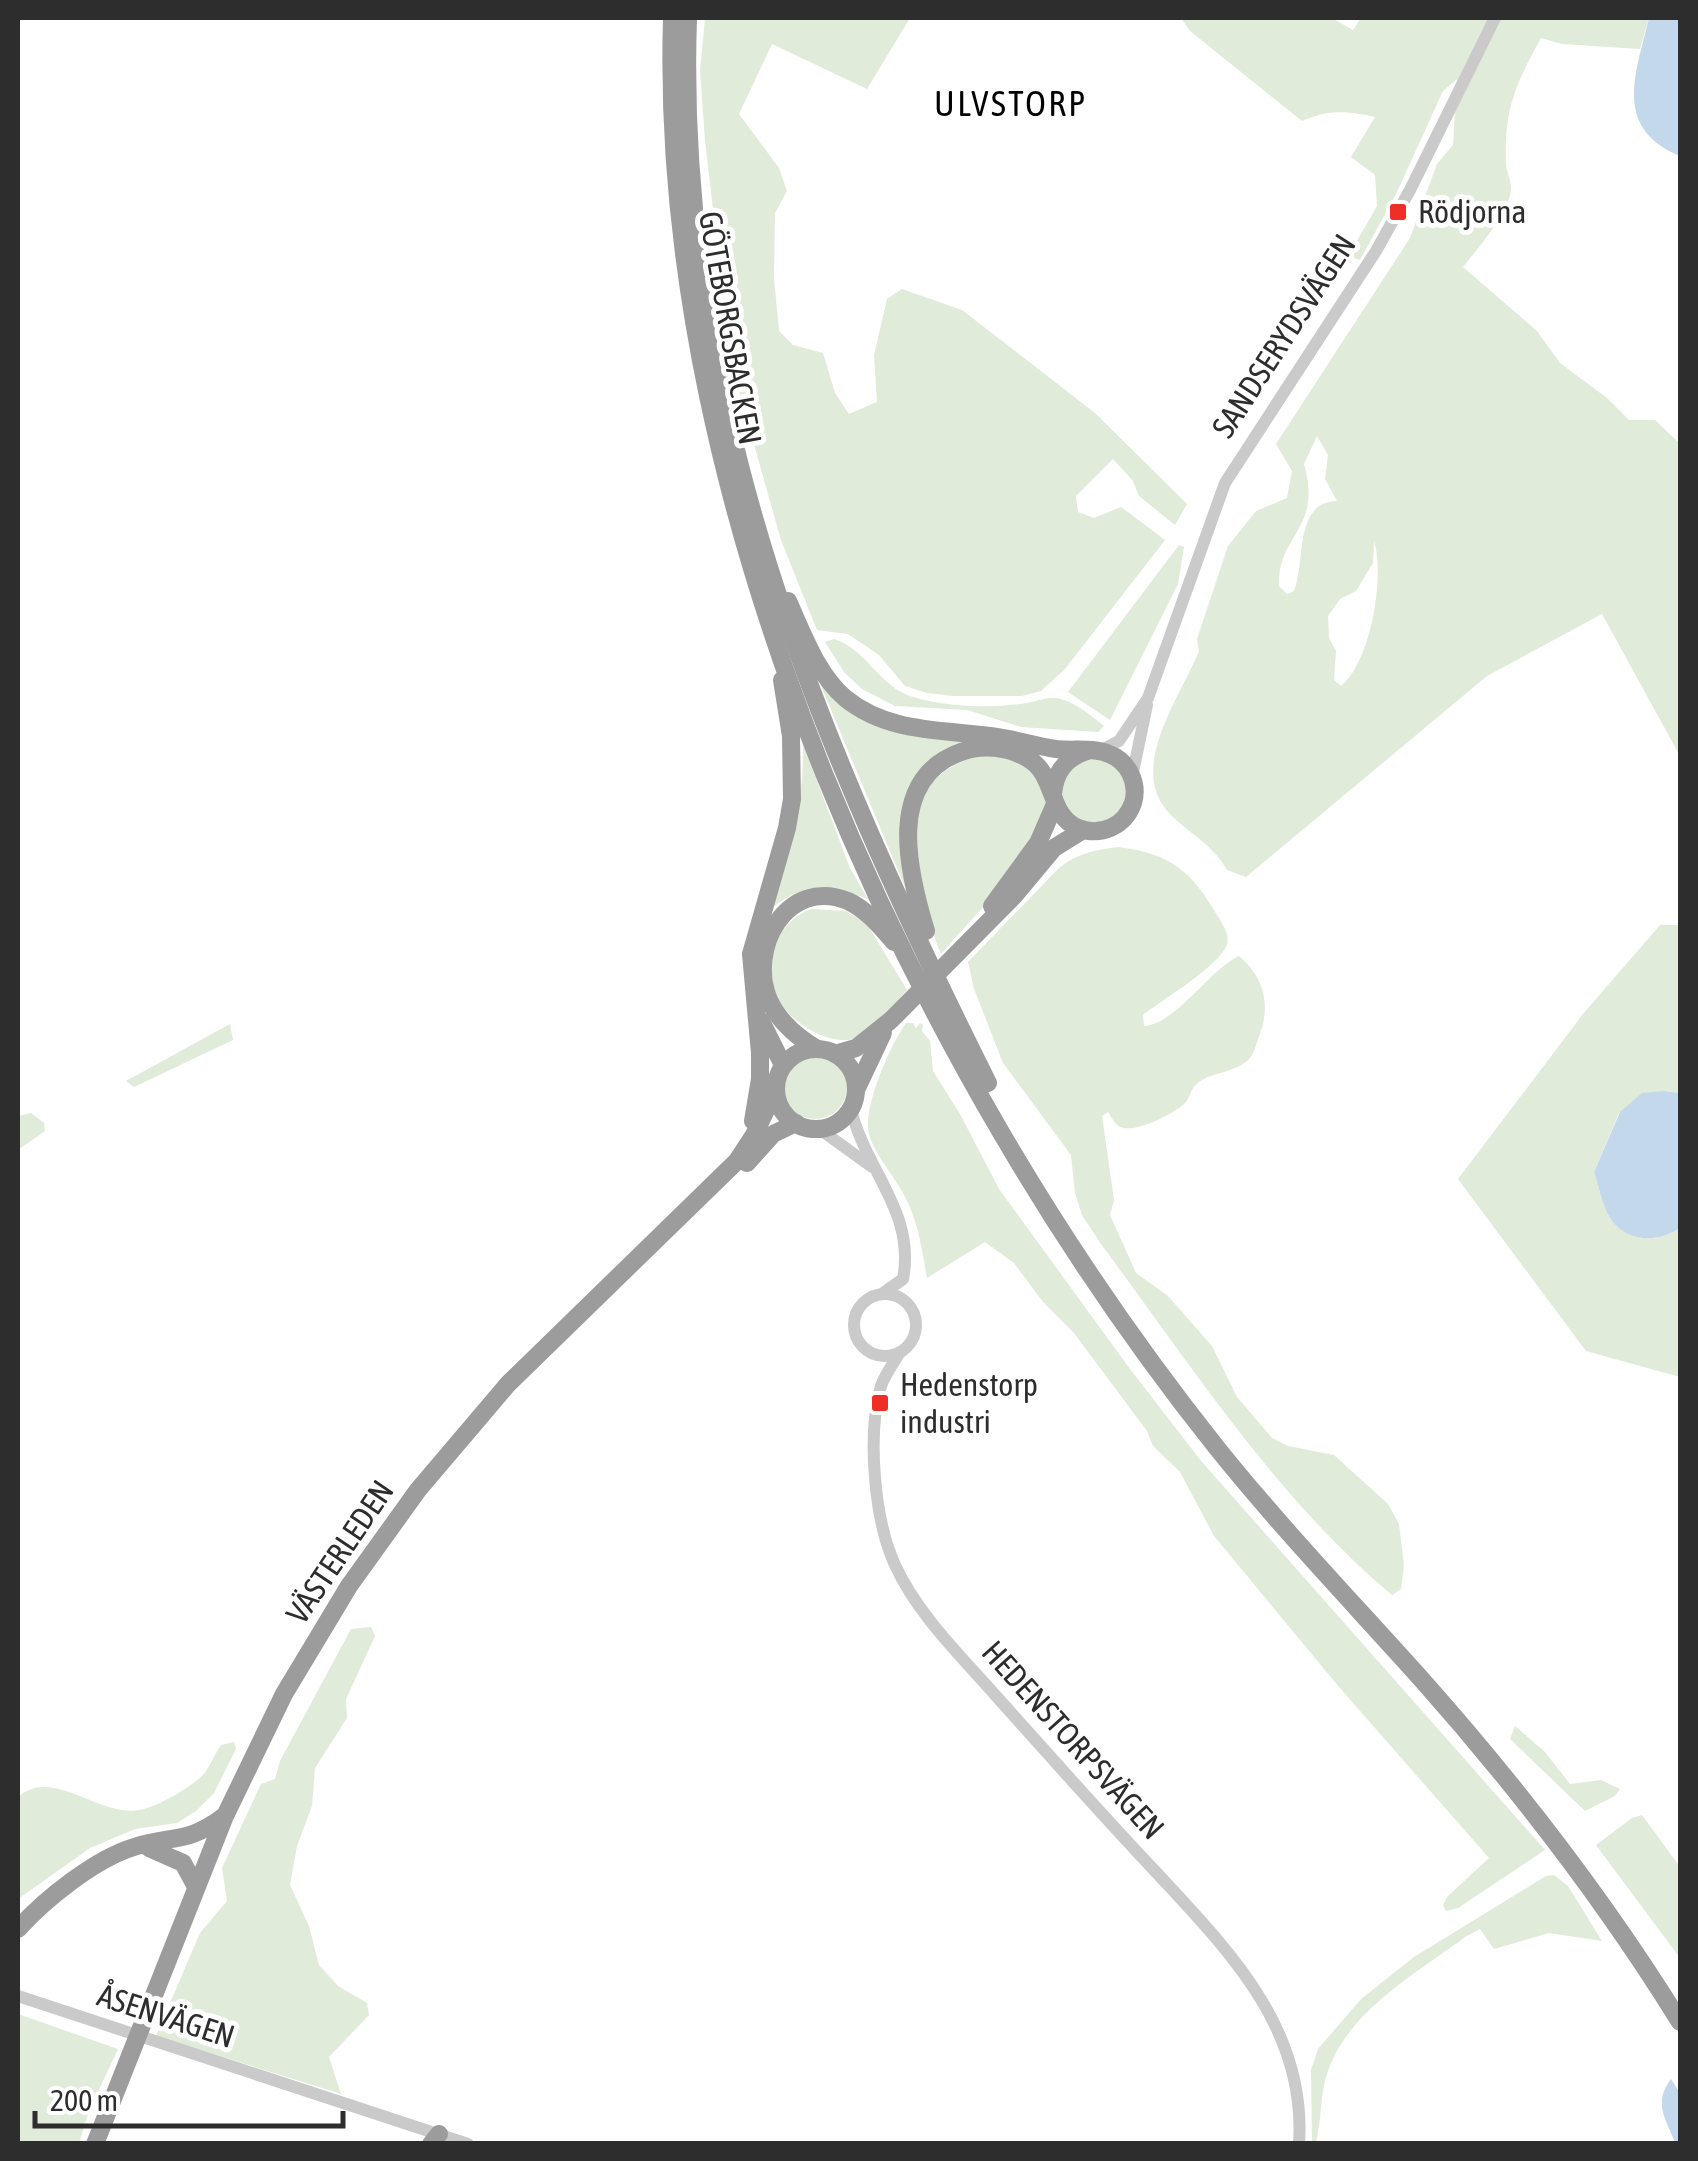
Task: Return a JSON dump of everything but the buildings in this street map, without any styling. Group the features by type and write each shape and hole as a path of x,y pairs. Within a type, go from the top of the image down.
{"highway":[{"name":"GÖTEBORGSBACKEN","path":"672,18 674,158 692,307 724,470 776,640"},
{"name":"GÖTEBORGSBACKEN","path":"688,18 688,143 704,302 728,426 762,546"},
{"path":"762,546 820,667 845,698 863,710 930,732 1093,751 1119,760 1132,777 1134,796 1126,817 1107,830 1083,830 1054,848 1014,896 897,1014 856,1048 798,1052 783,1065 776,1089 779,1105 796,1124 818,1128 832,1125 851,1109 856,1090 897,1014"},
{"path":"762,546 782,616 843,770 1014,1132 1073,1232 1223,1440 1559,1828 1619,1910 1680,2006"},
{"path":"776,640 818,755 906,955 1026,1176 1142,1349 1270,1511 1422,1680 1551,1834 1622,1932 1680,2022"},
{"path":"747,1146 760,1079 751,972 754,934 780,854 792,799 791,736 776,640"},
{"path":"944,990 922,916 908,838 910,812 920,784 937,766 958,753 972,748 1012,751 1037,764 1046,774 1061,816 1083,830"},
{"path":"962,946 1038,844 1054,799 1058,772 1066,762 1093,751"},
{"path":"856,1090 852,1072 786,1025 769,1000 764,956 769,934 780,915 803,900 830,897 844,900 872,918 906,955"},
{"path":"756,1011 783,1065"},
{"name":"VÄSTERLEDEN","path":"104,2144 195,1885 276,1708 320,1633 418,1490 508,1384 721,1178 747,1146 776,1089"},
{"name":"VÄSTERLEDEN","path":"146,2017 257,1762 300,1682 382,1551 473,1435 546,1355 725,1186 773,1134 796,1124"},
{"path":"18,1929 33,1911 123,1851 183,1840 225,1816"},
{"path":"138,1846 174,1857 188,1869 195,1885"},
{"name":"VÄSTERLEDEN","path":"94,2144 134,2052"}],"street":[{"name":"SANDSERYDSVÄGEN","path":"1132,777 1148,698 1225,483 1376,251 1495,18"},
{"name":"SANDSERYDSVÄGEN","path":"1093,751 1119,741 1148,698"},
{"path":"851,1109 858,1135 894,1201 904,1234 903,1280 916,1326 914,1336 900,1352 884,1356 868,1352"},
{"path":"818,1128 878,1172"},
{"path":"882,1385 868,1352 855,1336 855,1316 864,1302 903,1280"},
{"path":"882,1294 899,1298 912,1310"},
{"name":"HEDENSTORPSVÄGEN","path":"900,1352 882,1385 874,1473 894,1564 936,1628 1048,1757 1191,1911 1259,1994 1285,2043 1295,2081 1299,2144"},
{"name":"ÅSENVÄGEN","path":"18,1996 436,2140 468,2144"}],"green space":[{"path":"705,18 910,18 867,89 772,44 739,114 779,168 787,191 775,213 774,278 779,331 793,345 823,353 835,393 849,414 877,402 874,355 887,299 902,289 962,310 1095,413 1187,504 1175,525 1139,496 1133,481 1113,459 1076,496 1078,512 1094,518 1121,507 1165,540 1065,669 1041,691 1022,696 927,693 905,686 879,655 848,634 817,630 781,540 731,363 705,141 700,71"},
{"path":"1181,18 1332,18 1353,30 1361,18 1649,18 1640,49 1562,44 1541,38 1518,84 1509,113 1506,165 1510,197 1463,267 1537,331 1560,363 1629,420 1655,420 1680,444 1680,756 1602,614 1487,676 1246,877 1227,870 1159,798 1153,778 1161,734 1199,651 1197,639 1228,546 1256,511 1287,498 1292,471 1276,444 1410,238 1437,164 1453,145 1457,79 1443,91 1396,194 1360,260 1351,251 1377,206 1375,175 1351,157 1375,117 1338,112 1302,121 1190,31","holes":["1317,436 1328,455 1325,479 1337,501 1323,504 1307,523 1294,591 1287,594 1279,586 1280,569 1308,504 1304,464","1374,541 1378,575 1373,618 1360,658 1341,686 1334,680 1336,651 1329,638 1328,616 1340,599 1356,591 1373,563"]},
{"path":"1179,545 1184,547 1178,584 1110,720 1068,692"},
{"path":"834,639 856,651 891,685 913,697 980,706 1057,698 1104,726 1098,732 1021,727 967,710 895,706 862,689 844,672 825,642"},
{"path":"819,681 845,706 969,741 946,751 915,779 910,899"},
{"path":"803,744 850,868 868,899 830,889 807,890 772,908 798,806"},
{"path":"982,755 1012,760 1029,771 1044,792 1044,820 1013,872 941,954 915,849 915,816 934,781 956,764"},
{"path":"1094,758 1117,768 1127,791 1117,814 1094,824 1071,814 1061,791 1071,768"},
{"path":"1119,847 1152,854 1188,876 1207,899 1227,936 1227,944 1214,962 1143,1015 1144,1026 1168,1016 1239,956 1255,974 1265,1005 1262,1027 1250,1058 1236,1068 1199,1082 1177,1110 1130,1128 1119,1126 1108,1112 1102,1116 1114,1200 1110,1215 1136,1273 1168,1296 1212,1346 1237,1397 1272,1438 1288,1446 1334,1455 1388,1504 1399,1524 1404,1565 1401,1589 1392,1595 1310,1516 1273,1473 1101,1244 1082,1215 1071,1155 1003,1063 974,989 968,962 1058,869 1087,853"},
{"path":"811,909 846,911 867,924 907,990 878,1023 857,1038 833,1039 808,1029 788,1012 775,992 772,966 777,942 790,922"},
{"path":"1660,925 1680,925 1680,1093 1664,1091 1619,1113 1594,1172 1607,1213 1625,1232 1653,1238 1680,1228 1680,1377 1586,1351 1458,1179 1583,1014"},
{"path":"906,1023 913,1023 916,1028 920,1023 923,1025 922,1031 930,1041 933,1071 999,1189 1130,1369 1202,1462 1545,1850 1458,1908 1446,1911 1443,1905 1447,1897 1489,1858 1339,1687 1214,1536 1180,1472 1153,1446 1147,1431 1074,1333 1043,1302 1014,1263 985,1242 927,1278 913,1215 875,1149 868,1123 879,1077"},
{"path":"230,1024 233,1040 134,1087 126,1081"},
{"path":"815,1055 838,1064 847,1087 838,1110 815,1119 792,1110 783,1087 792,1064"},
{"path":"31,1113 44,1123 45,1131 18,1150 18,1116"},
{"path":"371,1627 375,1636 346,1699 347,1718 315,1768 312,1806 297,1846 290,1885 309,1926 319,1965 338,1986 367,2003 369,2015 329,2057 341,2094 156,2036 200,1933 227,1901 222,1868 261,1784 275,1779 280,1761 351,1629"},
{"path":"1515,1726 1545,1752 1570,1784 1601,1780 1620,1789 1615,1796 1585,1811 1510,1739"},
{"path":"234,1742 236,1749 214,1793 196,1811 177,1823 135,1829 90,1848 18,1899 18,1797 47,1787 111,1808 144,1809 195,1782 221,1745"},
{"path":"1642,1815 1680,1867 1680,1958 1596,1845"},
{"path":"1554,1875 1568,1886 1602,1941 1549,1933 1494,1949 1480,1929 1465,1937 1382,1998 1347,2036 1325,2081 1318,2135 1316,2143 1312,2143 1311,2070 1318,2049 1361,1999 1414,1957 1546,1876"},
{"path":"18,2014 118,2049 89,2111 79,2143 18,2143"}],"water":[{"path":"1649,18 1680,18 1680,156 1659,144 1637,115 1635,78"},
{"path":"1642,1093 1680,1093 1680,1228 1662,1236 1643,1238 1625,1232 1610,1218 1594,1172 1620,1112"},
{"path":"1671,2079 1680,2093 1680,2143 1675,2143 1662,2104"}],"place":[{"name":"Rödjorna","path":"1398,212"},
{"name":"Hedenstorp industri","path":"880,1403"}],"district":[{"name":"ULVSTORP","path":"1011,104"}]}
